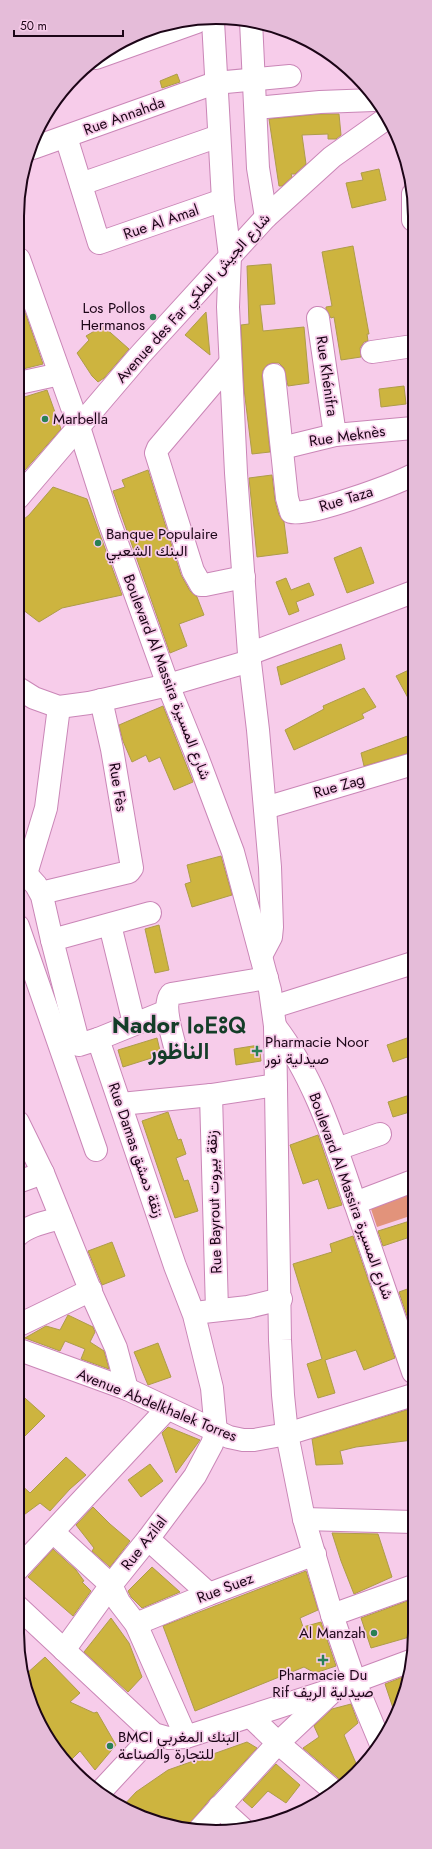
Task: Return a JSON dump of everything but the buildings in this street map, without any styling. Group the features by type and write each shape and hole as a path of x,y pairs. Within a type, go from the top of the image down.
{"street":[{"path":"213,24 215,83 223,200 230,256 228,306 236,473 250,657 270,866 272,927 271,937 261,956"},
{"path":"123,48 181,28"},
{"path":"251,28 258,168 266,217"},
{"name":"Rue Annahda","path":"37,147 215,83 290,76"},
{"path":"256,108 320,102 369,100"},
{"name":"Avenue des Far شارع الجيش الملكي","path":"24,491 140,355 266,217 332,158 383,121"},
{"path":"66,137 81,184 219,136"},
{"name":"Rue Al Amal","path":"81,184 99,243 223,200"},
{"name":"Boulevard Al Massira شارع المسيرة","path":"24,273 79,427 108,518 168,686 198,759 233,852 267,978 274,1016 303,1067 337,1149 408,1357"},
{"name":"Rue Khénifra","path":"318,318 335,435"},
{"path":"372,352 408,347"},
{"path":"230,364 179,422 158,448 156,453 193,571 198,582 201,585 205,585 244,577"},
{"path":"24,382 60,374"},
{"path":"274,375 282,448"},
{"name":"Rue Meknès","path":"282,448 335,435 408,428"},
{"name":"Rue Taza","path":"282,448 287,498 291,512 297,513 365,494 408,477"},
{"path":"24,692 34,698 59,707 168,686 250,657 408,594"},
{"name":"Rue Fès","path":"41,893 129,872 133,865 120,807 112,749 101,700"},
{"path":"24,872 46,808 59,707"},
{"name":"Rue Zag","path":"265,808 408,765"},
{"name":"Rue Damas زنقة دمشق","path":"24,880 41,893 79,1044 121,1104 175,1266 194,1315 212,1388 216,1432"},
{"path":"52,940 150,913"},
{"path":"110,925 134,1023"},
{"path":"24,938 79,1044 96,1150"},
{"path":"377,1738 346,1685 332,1615 304,1519 287,1434 282,1379 274,1016 408,964"},
{"path":"175,1047 167,1011 169,997 171,994 267,978"},
{"path":"79,1044 167,1011"},
{"path":"121,1104 211,1095 276,1086"},
{"name":"Rue Bayrout زنقة بيروت","path":"211,1095 217,1310"},
{"path":"24,1134 43,1173 116,1348 127,1389"},
{"path":"337,1149 380,1134"},
{"path":"24,1180 43,1173"},
{"path":"355,1203 408,1183"},
{"path":"24,1230 61,1218"},
{"path":"24,1323 91,1290"},
{"path":"194,1315 217,1310 248,1307 281,1298"},
{"name":"Avenue Abdelkhalek Torres","path":"24,1352 127,1389 216,1432 243,1440 265,1439 287,1434 408,1397"},
{"path":"24,1563 167,1409"},
{"name":"Rue Azilal","path":"64,1650 111,1585 148,1539 195,1476 212,1444 216,1432"},
{"path":"304,1519 408,1522"},
{"path":"53,1532 111,1585 119,1602 136,1624 186,1737"},
{"path":"148,1539 209,1594"},
{"name":"Rue Suez","path":"136,1624 209,1594 315,1554"},
{"path":"332,1615 408,1588"},
{"path":"24,1613 154,1734 168,1738 186,1737 346,1685 405,1663"},
{"path":"203,1825 278,1743 346,1685"},
{"path":"251,1716 278,1743 330,1788"},
{"path":"103,1788 154,1734"},
{"path":"219,1807 237,1824"}],"shaded area":[{"path":"408,1194 408,1217 377,1227 370,1206"}],"place":[{"name":"Los Pollos Hermanos","path":"153,317"},
{"name":"Marbella","path":"45,419"},
{"name":"Banque Populaire البنك الشعبي","path":"98,543"},
{"name":"Pharmacie Noor صيدلية نور","path":"257,1051"},
{"name":"Al Manzah","path":"374,1633"},
{"name":"Pharmacie Du Rif صيدلية الريف","path":"323,1660"},
{"name":"BMCI البنك المغربي للتجارة والصناعة","path":"110,1746"}],"district":[{"name":"Nador ⵏⴰⴹⵓⵕ الناظور","path":"179,1038"}]}
